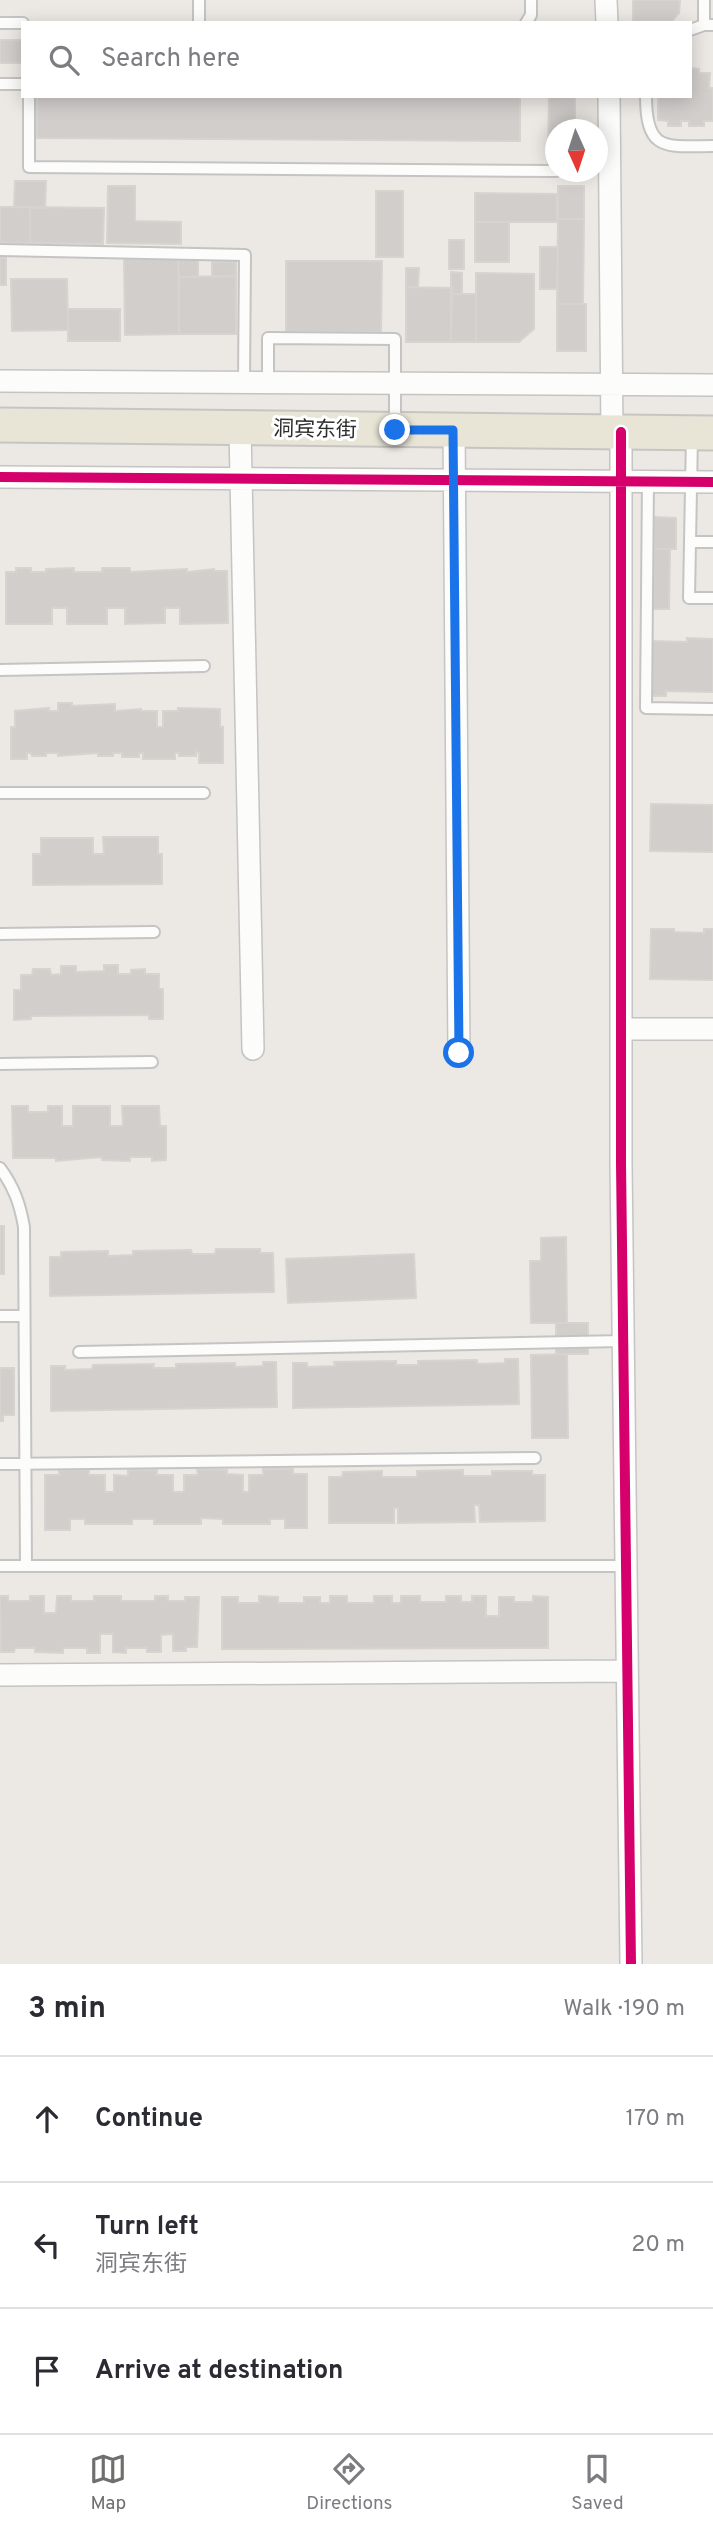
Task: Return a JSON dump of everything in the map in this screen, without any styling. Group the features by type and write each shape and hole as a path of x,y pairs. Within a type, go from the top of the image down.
{"main road":[{"name":"洞宾东街","path":"0,425 702,433"}],"street":[{"path":"606,0 607,21"},
{"path":"606,119 608,98"},
{"path":"603,182 611,384 621,481 623,1341 631,1964"},
{"path":"0,381 713,385"},
{"path":"240,428 253,1049"},
{"path":"453,430 459,1053"},
{"path":"0,477 713,482"},
{"path":"621,1029 713,1029"},
{"path":"0,1675 627,1671"}],"lane":[{"path":"199,0 199,21"},
{"path":"527,21 531,15 531,0"},
{"path":"704,0 708,25"},
{"path":"0,23 21,23"},
{"path":"0,84 21,84"},
{"path":"29,98 29,167 545,171"},
{"path":"646,98 646,122 654,137 667,146 713,146"},
{"path":"0,250 245,255 244,382"},
{"path":"268,382 268,338 396,339 395,430"},
{"path":"702,433 691,481 689,598 713,598"},
{"path":"648,481 646,708 713,709"},
{"path":"690,542 713,542"},
{"path":"0,670 204,666"},
{"path":"0,793 204,793"},
{"path":"0,934 154,932"},
{"path":"0,1064 152,1062"},
{"path":"0,1168 13,1185 24,1227 26,1566"},
{"path":"0,1316 24,1316"},
{"path":"79,1352 623,1341"},
{"path":"0,1464 535,1458"},
{"path":"0,1566 626,1566"}],"building":[{"path":"633,0 680,0 679,13 672,21 633,21"},
{"path":"0,40 21,40 21,63 0,63"},
{"path":"692,68 699,69 699,73 710,73 713,121 704,121 704,126 689,126 689,121 681,121 681,126 668,126 668,121 658,120 658,98 692,98"},
{"path":"37,98 520,98 520,141 37,138"},
{"path":"549,98 575,98 575,119 549,119"},
{"path":"15,181 46,181 45,208 14,207"},
{"path":"108,186 135,186 135,221 181,222 181,244 107,243"},
{"path":"558,186 584,186 584,219 558,219"},
{"path":"376,191 403,191 403,257 376,257"},
{"path":"475,193 557,194 557,222 475,222"},
{"path":"0,207 30,207 30,243 0,243"},
{"path":"30,207 104,208 103,244 30,243"},
{"path":"558,219 584,219 583,304 557,304"},
{"path":"475,222 509,222 509,262 475,262"},
{"path":"449,240 464,240 464,269 449,269"},
{"path":"540,247 558,247 557,289 540,289"},
{"path":"0,258 6,258 6,285 0,285"},
{"path":"178,258 198,258 198,277 179,277"},
{"path":"178,258 179,334 125,335 124,259"},
{"path":"286,261 382,261 381,332 286,332"},
{"path":"212,262 236,262 236,276 212,277"},
{"path":"406,268 419,268 418,287 406,287"},
{"path":"451,272 462,273 462,294 451,294"},
{"path":"476,273 534,274 534,329 519,342 476,342"},
{"path":"236,276 236,334 179,334 179,277"},
{"path":"11,279 67,279 68,330 12,331"},
{"path":"406,287 452,288 451,342 406,342"},
{"path":"451,294 476,294 476,342 451,342"},
{"path":"557,304 586,304 586,351 557,351"},
{"path":"68,309 120,309 120,341 68,341"},
{"path":"654,517 676,518 676,549 654,549"},
{"path":"654,549 670,549 669,609 653,609"},
{"path":"16,568 31,568 31,572 74,568 74,572 102,572 102,568 130,568 130,572 187,569 187,572 214,569 227,571 228,623 180,624 180,608 165,608 165,623 125,624 125,608 107,608 107,624 67,624 67,608 52,608 52,624 6,624 6,572 16,572"},
{"path":"687,638 713,639 713,692 666,691 666,696 650,696 651,641 687,642"},
{"path":"58,703 72,703 72,706 115,704 115,711 157,711 157,727 163,727 163,711 178,711 178,708 220,709 223,763 199,763 199,753 196,752 196,756 179,756 179,753 175,753 175,759 143,759 143,753 139,753 139,757 122,757 122,753 113,753 113,756 98,756 98,753 58,756 58,753 46,753 46,756 32,756 27,753 27,759 11,759 11,727 15,727 15,711 49,708 48,711 58,711"},
{"path":"651,804 713,805 713,852 650,851"},
{"path":"103,837 158,837 158,854 162,854 162,884 33,885 33,854 41,854 41,838 93,838 93,854 104,854"},
{"path":"651,929 704,933 704,929 713,929 713,980 650,979"},
{"path":"104,965 118,965 118,974 131,974 131,970 145,969 145,974 159,974 159,989 163,989 163,1019 149,1019 149,1015 31,1016 31,1019 14,1020 14,990 21,990 21,975 32,975 33,969 50,969 51,975 61,974 61,966 76,966 76,972 104,971"},
{"path":"12,1106 28,1106 28,1112 48,1112 48,1106 62,1106 62,1126 73,1126 73,1106 110,1106 110,1126 123,1126 122,1106 159,1106 160,1126 166,1126 166,1160 152,1161 152,1157 130,1157 130,1161 102,1160 102,1157 56,1161 56,1158 13,1158"},
{"path":"0,1226 4,1226 4,1274 0,1274"},
{"path":"566,1237 567,1323 531,1323 530,1261 541,1261 541,1238"},
{"path":"216,1249 260,1249 260,1253 273,1253 274,1292 50,1296 50,1257 61,1257 61,1252 108,1251 108,1256 133,1255 133,1251 191,1250 192,1254 215,1254"},
{"path":"414,1254 416,1298 288,1303 286,1259"},
{"path":"556,1323 588,1323 588,1354 556,1354"},
{"path":"567,1354 568,1438 532,1438 531,1355"},
{"path":"505,1359 518,1359 519,1404 293,1408 293,1363 307,1363 307,1367 335,1366 334,1362 396,1361 396,1365 418,1365 418,1361 477,1360 477,1364 505,1363"},
{"path":"263,1362 276,1362 277,1407 51,1411 51,1366 65,1366 65,1370 92,1369 93,1365 154,1364 153,1368 176,1368 176,1364 235,1363 235,1367 263,1366"},
{"path":"0,1368 14,1368 14,1415 3,1415 3,1421 0,1421"},
{"path":"197,1469 227,1470 227,1474 243,1475 243,1492 249,1492 249,1475 263,1475 263,1469 293,1469 293,1474 307,1474 307,1528 285,1528 285,1519 270,1519 270,1524 223,1524 223,1519 201,1518 201,1524 154,1524 154,1519 132,1519 132,1524 85,1524 85,1519 70,1519 70,1530 45,1530 45,1475 59,1475 59,1470 89,1470 89,1475 105,1475 105,1492 114,1492 114,1475 128,1476 128,1470 157,1470 157,1475 173,1475 173,1492 184,1492 184,1475 198,1475"},
{"path":"463,1470 463,1476 492,1476 492,1471 532,1471 532,1475 545,1475 545,1521 480,1522 479,1505 474,1505 475,1522 398,1523 398,1508 394,1508 394,1523 329,1523 329,1477 342,1477 343,1472 382,1471 382,1477 417,1477 417,1471"},
{"path":"0,1596 8,1596 8,1601 30,1601 30,1596 44,1596 44,1613 56,1613 57,1596 71,1596 71,1601 94,1601 94,1596 121,1596 121,1601 155,1601 155,1596 168,1596 168,1601 185,1601 185,1597 199,1597 197,1647 186,1647 186,1651 173,1651 173,1634 161,1635 161,1652 147,1652 147,1648 126,1648 126,1653 113,1652 113,1634 100,1634 100,1653 87,1653 87,1648 63,1648 63,1653 35,1652 35,1648 15,1648 14,1652 1,1652"},
{"path":"259,1596 278,1597 278,1603 304,1603 304,1597 320,1597 320,1603 330,1603 330,1596 347,1596 347,1603 374,1603 374,1596 392,1596 392,1603 401,1603 401,1596 420,1596 420,1602 446,1602 446,1596 461,1596 461,1602 472,1602 472,1596 486,1596 486,1616 499,1616 499,1597 514,1597 514,1602 533,1602 533,1596 548,1597 548,1648 222,1649 222,1597 238,1597 238,1603 259,1603"}],"cycle path":[{"path":"621,432 621,1164 631,1964"},
{"path":"0,477 713,482"}],"route":[{"path":"395,430 453,430 459,1053"}]}
